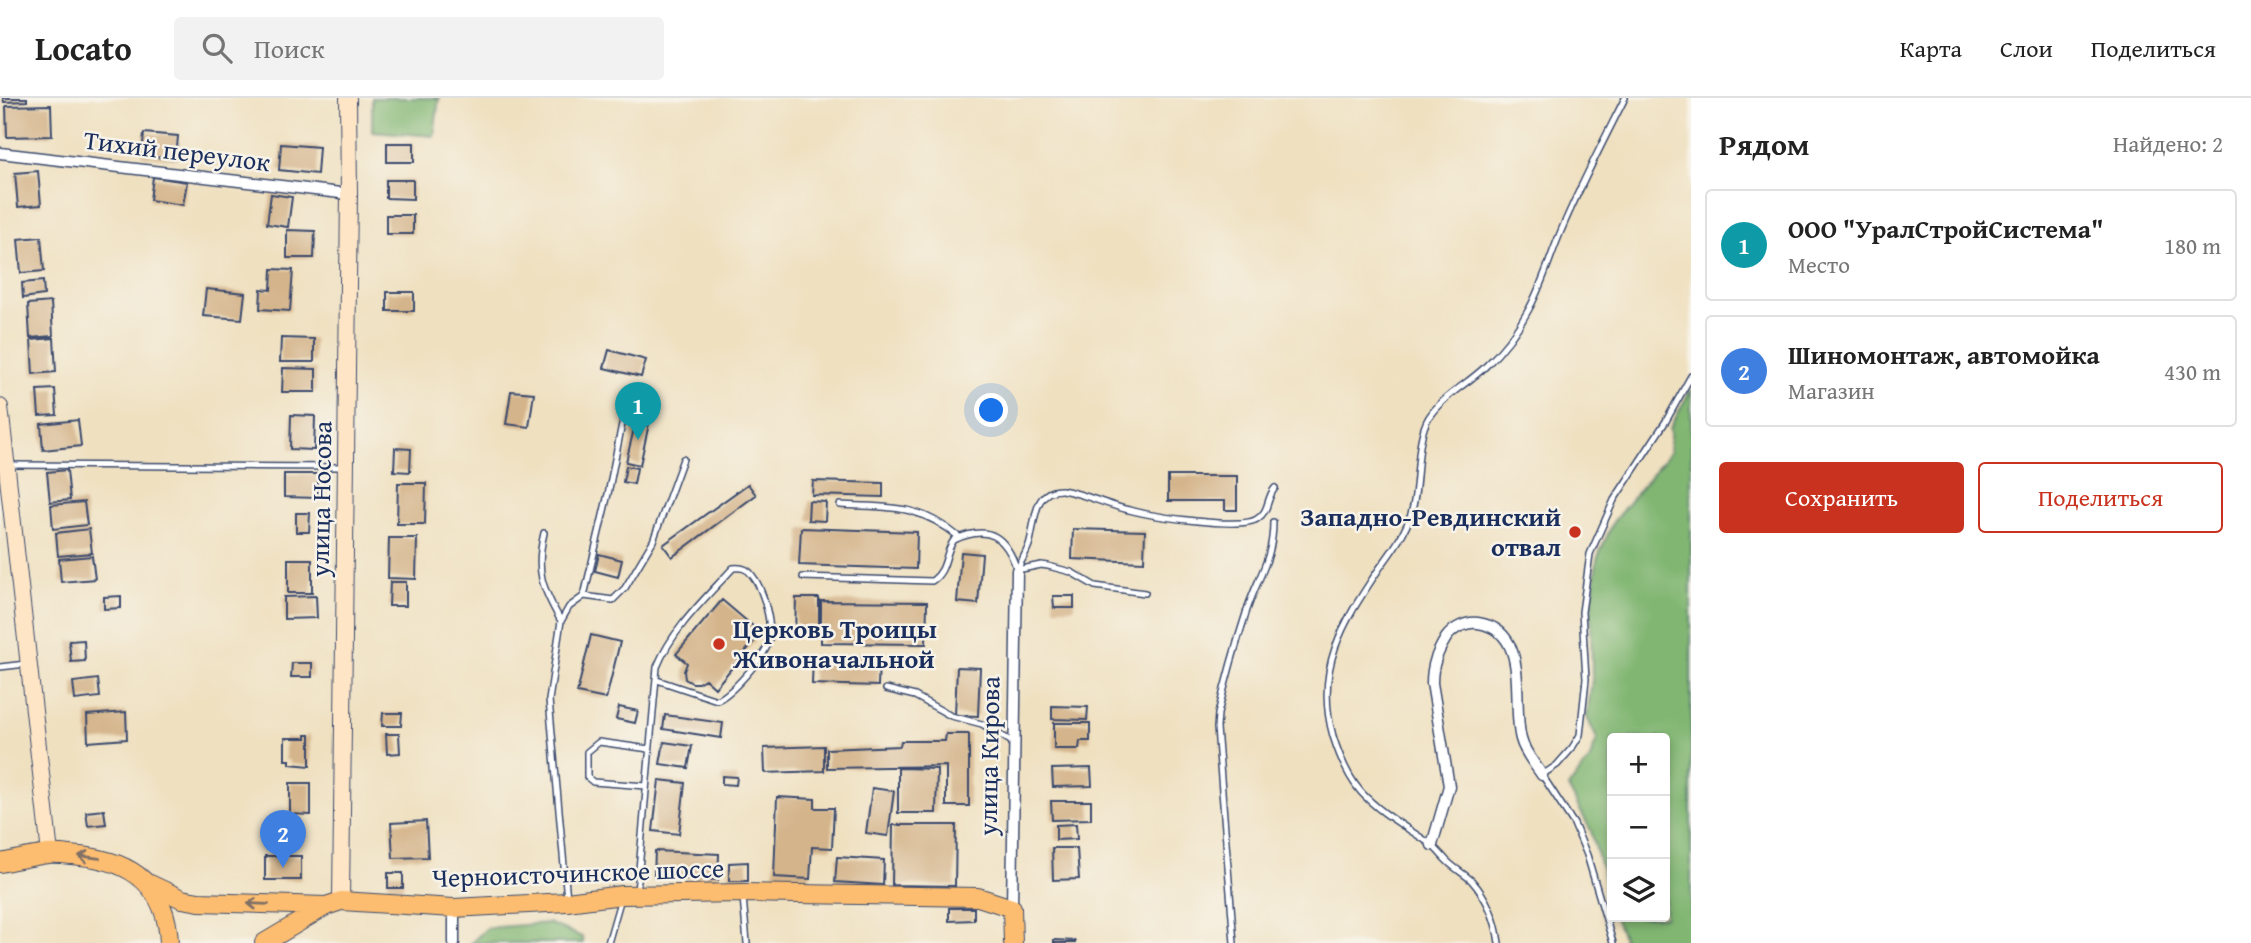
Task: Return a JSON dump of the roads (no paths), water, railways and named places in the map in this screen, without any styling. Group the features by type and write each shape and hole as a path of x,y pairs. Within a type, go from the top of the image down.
{"main road":[{"name":"Черноисточинское шоссе","path":"0,863 50,854 106,859 127,867 150,884 182,899 199,902 334,903 454,908 567,902 629,895 743,893 978,897 1012,908"},
{"path":"150,884 164,916 169,943"},
{"path":"264,943 334,903"},
{"name":"улица Кирова","path":"1012,908 1013,943"}],"street":[{"name":"улица Носова","path":"334,903 346,467 348,98"},
{"name":"Тихий переулок","path":"0,153 349,194"},
{"path":"0,408 3,465 50,854"},
{"name":"улица Кирова","path":"1012,908 1017,570"},
{"path":"1432,845 1449,786 1432,670 1450,633 1469,622 1482,623 1493,629 1507,640 1511,648 1515,665 1521,742 1542,775"},
{"path":"454,908 454,943"}],"lane":[{"path":"1499,943 1487,901 1471,880 1448,863 1432,845 1375,805 1361,792 1349,773 1338,752 1332,731 1328,703 1329,673 1340,632 1409,520 1415,499 1424,426 1442,403 1493,358 1529,310 1561,231 1625,98"},
{"path":"1613,943 1587,855 1574,824 1542,775 1557,765 1580,735 1586,678 1582,612 1590,554 1614,500 1666,421 1691,376"},
{"path":"567,902 549,700 561,621 569,607 584,596 625,409"},
{"path":"584,596 612,600 625,588 653,541 683,460"},
{"path":"3,465 346,467"},
{"path":"1017,570 1029,545 1037,506 1042,497 1055,489 1073,491 1132,511 1182,519 1246,524 1265,513 1270,493 1275,488"},
{"path":"840,506 908,509 926,514 959,537"},
{"path":"1234,943 1218,714 1247,610 1271,551 1273,523"},
{"path":"544,533 539,556 541,583 561,621"},
{"path":"803,577 932,581 943,570 950,545 959,537 986,533 1007,544 1017,570"},
{"path":"1017,570 1048,566 1071,572 1095,586 1145,593"},
{"path":"608,943 629,895 646,786 653,710 657,680 661,658 674,634 733,568 741,567 754,576 770,619 770,635 768,645 734,689 725,697 716,700 657,680"},
{"path":"0,667 29,663"},
{"path":"886,689 915,696 951,716 982,724 1015,744"},
{"path":"646,786 593,782 587,777 587,752 599,742 649,749"},
{"path":"743,893 747,943"}],"place":[{"name":"ООО \"УралСтройСистема\"","path":"638,440"},
{"name":"Западно-Ревдинский отвал","path":"1575,532"},
{"name":"Церковь Троицы Живоначальной","path":"719,644"},
{"name":"Шиномонтаж, автомойка","path":"283,868"}]}
